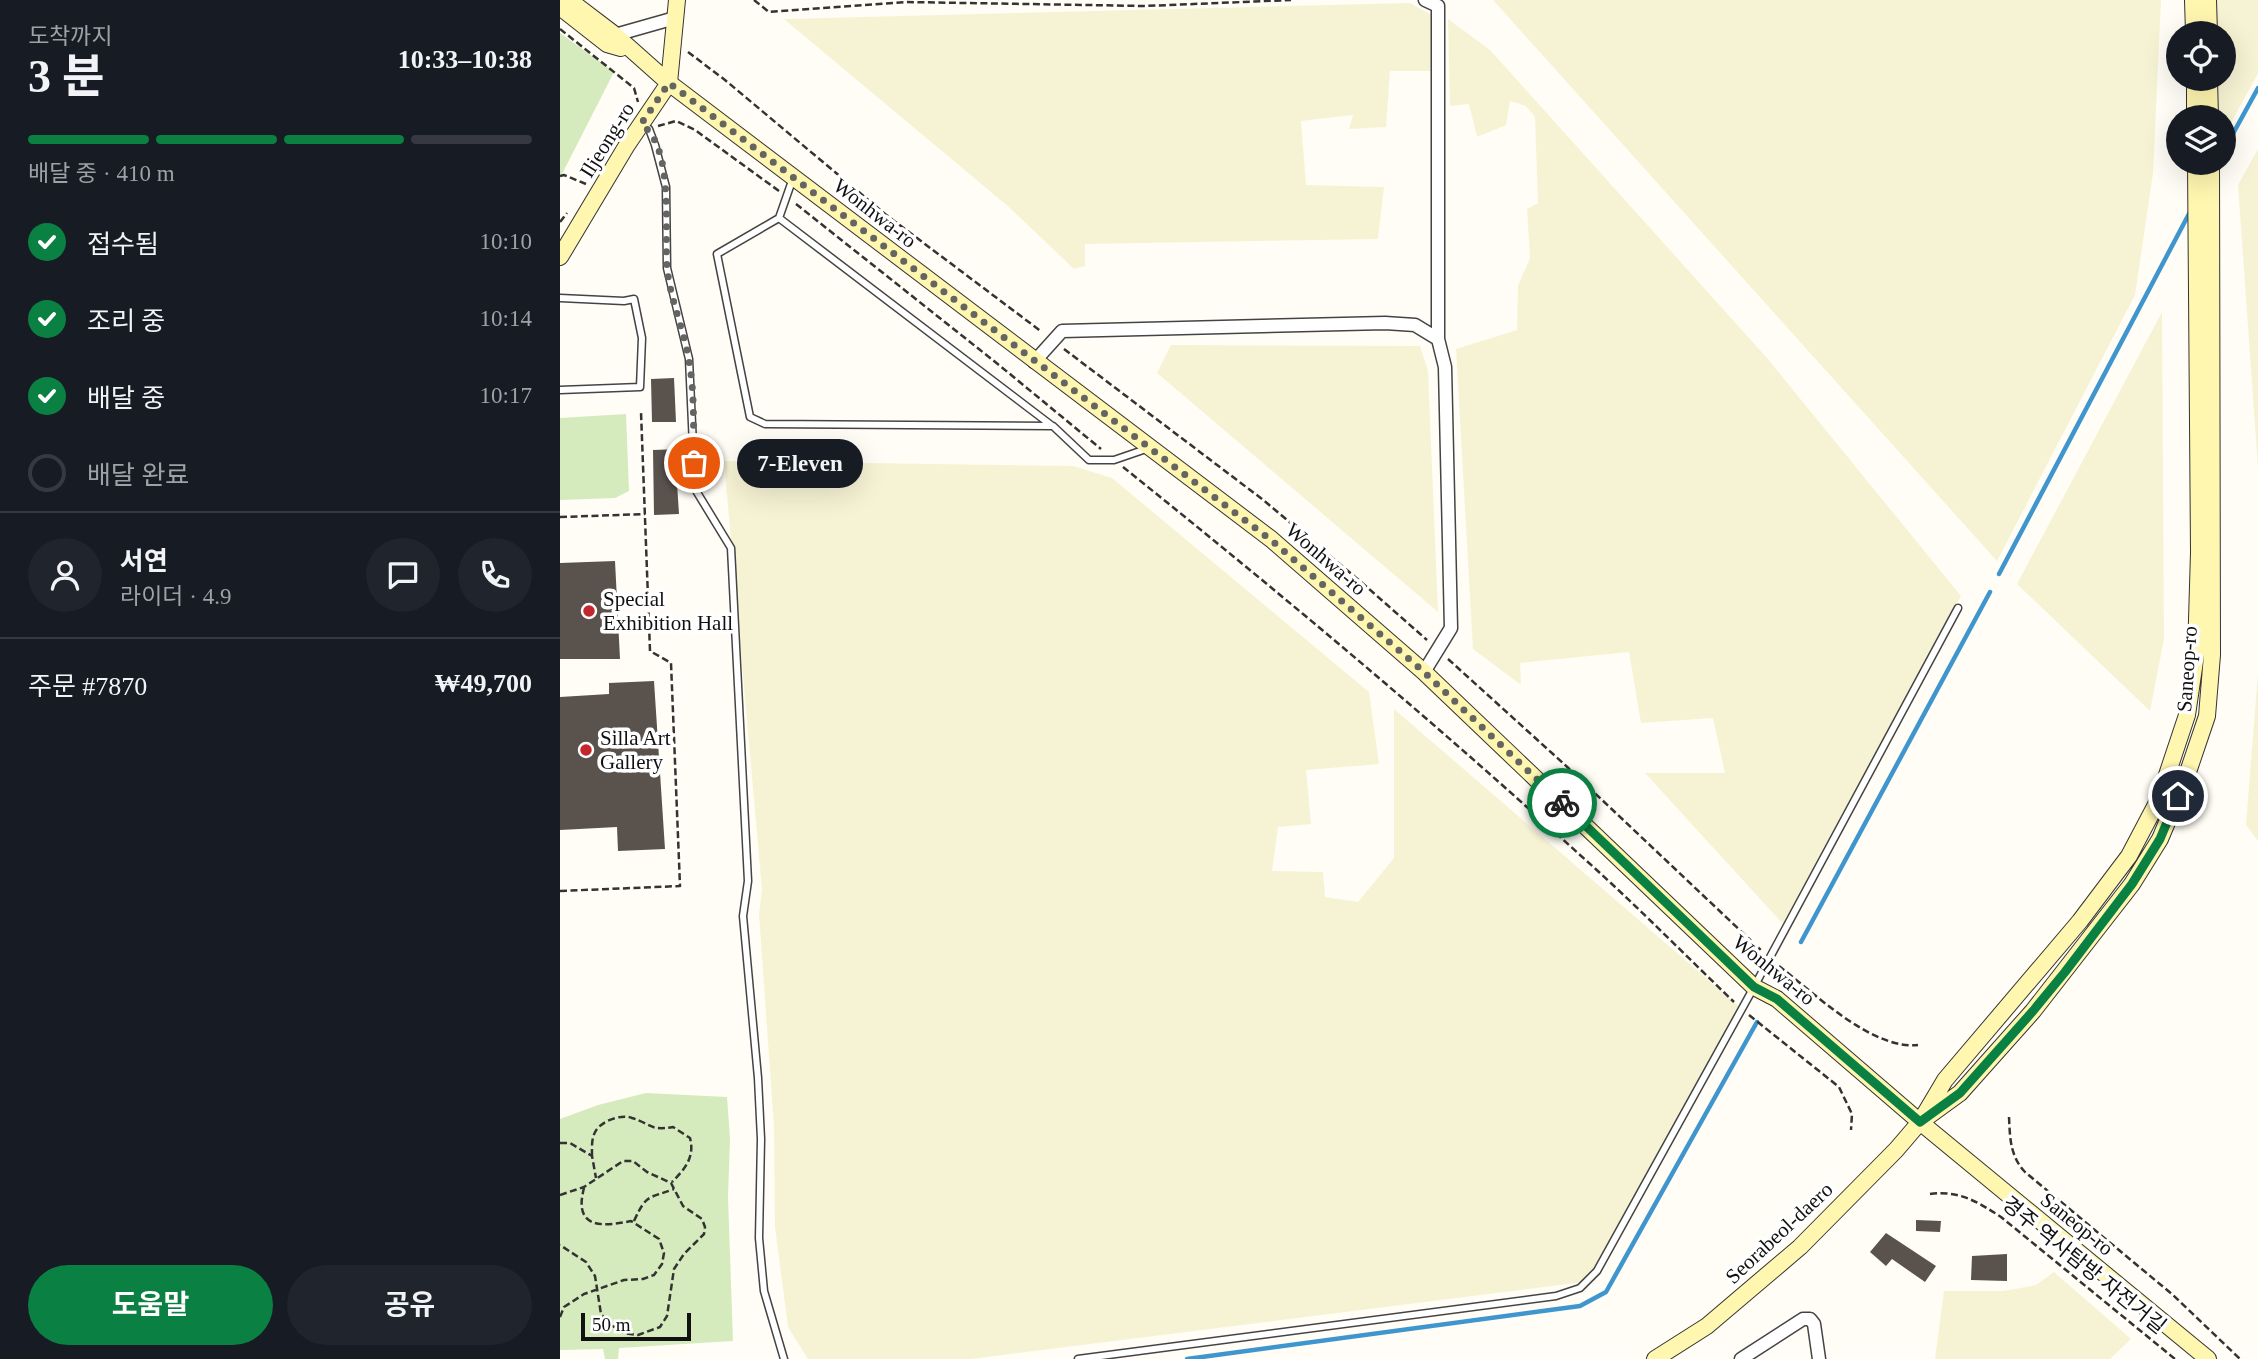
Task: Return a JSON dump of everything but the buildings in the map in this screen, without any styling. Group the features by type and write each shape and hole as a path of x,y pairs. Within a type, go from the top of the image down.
{"street":[{"name":"Wonhwa-ro","path":"569,0 615,35 669,83 1271,540 1424,672 1754,987 1777,999 1920,1122"},
{"path":"669,83 677,0"},
{"path":"1424,672 1451,628 1445,367 1438,339 1438,6 1425,0"},
{"path":"2193,0 2194,21"},
{"path":"2208,0 2208,21"},
{"name":"Wonhwa-ro","path":"560,7 607,44 630,50"},
{"path":"615,35 675,18"},
{"name":"Iljeong-ro","path":"560,257 642,122 669,83"},
{"name":"Saneop-ro","path":"1920,1122 1945,1080 2080,921 2129,856 2159,799 2187,715 2196,654 2199,552 2196,175"},
{"name":"Saneop-ro","path":"1920,1122 1960,1093 2033,1011 2132,884 2160,839 2188,775 2207,716 2211,655 2211,175"},
{"path":"1034,362 1062,331 1385,323 1415,325 1438,339"},
{"name":"Saneop-ro","path":"1920,1122 2208,1359"},
{"name":"Seorabeol-daero","path":"1655,1359 1707,1326 1800,1247 1920,1122"},
{"path":"1741,1359 1803,1319 1810,1319 1814,1324 1819,1359"}],"lane":[{"path":"642,122 661,161 666,187 667,268 689,359 695,489 731,548 748,881 743,916 761,1139 759,1238 764,1291 784,1359"},
{"path":"793,176 779,218 717,254 750,417 765,424 1053,426"},
{"path":"779,218 1053,426 1089,460 1114,460 1150,448"},
{"path":"560,298 624,301 634,299 642,338 640,387 560,390"},
{"path":"1078,1359 1454,1311 1556,1296 1580,1288 1597,1271 1958,608"}],"path":[{"path":"754,0 769,12 906,2 1144,6 1291,0"},
{"path":"560,29 634,88 642,122 676,121 695,130 787,196 1252,570 1391,687 1581,856 1742,1009 1839,1087 1852,1114 1851,1130"},
{"path":"560,176 564,175 589,185"},
{"path":"560,222 567,213"},
{"path":"560,891 680,886 671,663 650,651 641,412"},
{"path":"560,517 645,514"},
{"path":"596,1178 592,1142 597,1129 611,1119 629,1116 649,1128 673,1128 690,1138 691,1158 671,1183"},
{"name":"경주 역사탐방 자전거길","path":"2009,1117 2010,1141 2017,1163 2025,1172 2173,1295 2240,1359"},
{"path":"560,1143 570,1143 592,1156"},
{"path":"560,1195 584,1187 623,1161 633,1161 671,1183 683,1206 702,1219 705,1227 704,1234 684,1254 674,1269 670,1284 671,1304 667,1316 660,1327 638,1335 624,1333 608,1324 601,1314 595,1276 586,1262 560,1245"},
{"path":"560,1317 564,1307 584,1294 624,1280 643,1279 654,1275 662,1264 664,1253 659,1239 631,1221 600,1226 588,1221 583,1212 584,1187"},
{"path":"633,1223 642,1203 652,1195 674,1189"},
{"name":"경주 역사탐방 자전거길","path":"1930,1194 1945,1192 1985,1206 2175,1359"}],"shaded area":[{"path":"1493,0 2161,0 2153,173 2135,295 1997,561"},
{"path":"2217,0 2258,0 2258,73 2236,114 2236,105 2217,105 2217,91 2236,91 2236,21 2217,21"},
{"path":"1410,3 1432,15 1432,71 1390,71 1386,127 1349,129 1353,115 1301,121 1306,185 1384,187 1378,239 1085,244 1085,266 1074,269 1010,208 784,19"},
{"path":"1448,19 1490,50 1767,358 1961,596 1783,924 1645,773 1725,773 1713,718 1641,723 1629,652 1520,663 1521,685 1473,649 1456,349 1517,330 1518,286 1530,258 1527,209 1538,203 1535,117 1526,106 1510,101 1506,125 1477,137 1469,104 1450,106"},
{"path":"2258,149 2258,468 2238,185"},
{"path":"2162,312 2164,639 2150,711 2017,584"},
{"path":"1171,345 1420,346 1428,371 1438,612 1157,373"},
{"path":"724,461 1073,466 1112,478 1369,692 1379,764 1306,770 1311,824 1278,827 1272,871 1323,872 1325,897 1358,902 1394,858 1394,709 1742,1009 1596,1268 1584,1282 971,1359 808,1359 788,1327 775,1227 774,1127 759,914 762,890"},
{"path":"2258,673 2258,841 2246,825"},
{"path":"2054,1272 2131,1339 2110,1359 1935,1359 1944,1291 2004,1291 2036,1285"}],"green space":[{"path":"560,33 614,72 560,178"},
{"path":"626,414 629,491 615,498 560,500 560,418"},
{"path":"646,1093 727,1097 733,1341 619,1348 618,1359 605,1359 603,1349 560,1350 560,1119 598,1105"}],"waterway":[{"path":"2236,128 2258,88"},
{"path":"1999,574 2191,210"},
{"path":"1801,942 1990,592"},
{"path":"1187,1359 1580,1306 1606,1292 1757,1022"}],"way so far":[{"path":"694,463 689,359 667,268 666,187 661,161 649,129 641,124 669,83 1271,540 1424,672 1562,803"}],"place":[{"name":"7-Eleven","path":"694,463"},
{"name":"Special Exhibition Hall","path":"589,611"},
{"name":"Silla Art Gallery","path":"586,750"}],"route":[{"path":"1562,803 1754,987 1777,999 1920,1122 1960,1093 2065,972 2132,884 2160,839 2178,796"}]}
